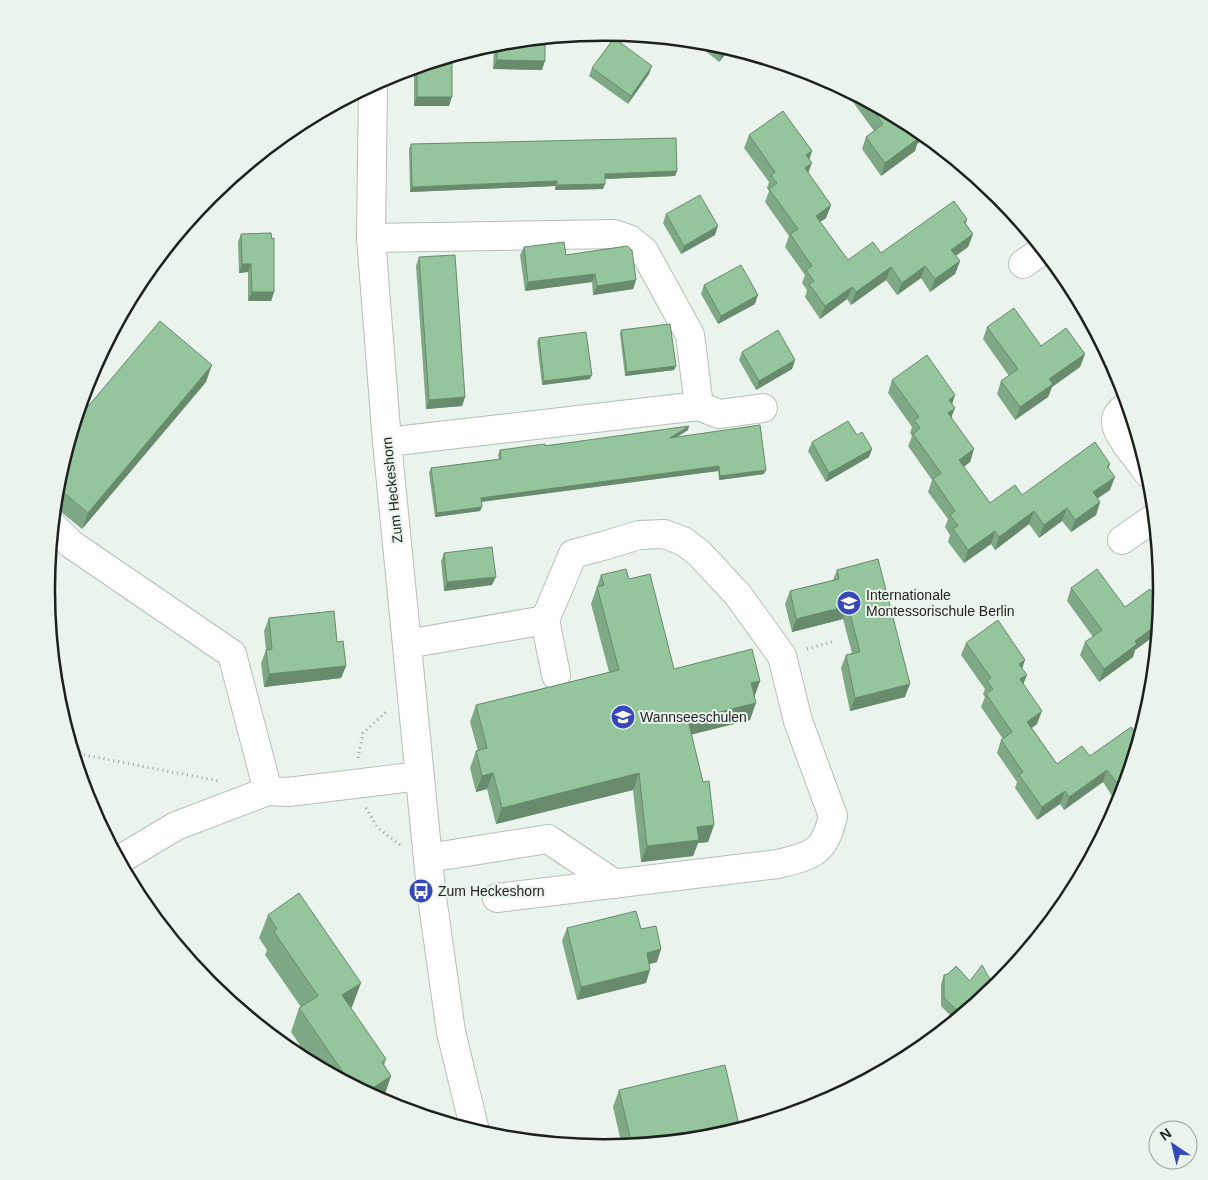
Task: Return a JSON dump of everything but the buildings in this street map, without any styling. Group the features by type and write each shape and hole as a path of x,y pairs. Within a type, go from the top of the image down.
{"street":[{"name":"Zum Heckeshorn","path":"373,93 371,238 387,442 431,890 451,1032 473,1123"},
{"path":"371,238 614,234 629,238 644,251 690,335 699,406"},
{"path":"387,442 699,406 719,414 763,408"},
{"path":"1123,410 1116,418 1117,431 1136,457"},
{"path":"1122,540 1148,522"},
{"path":"58,532 71,544 232,654 268,791"},
{"path":"497,898 778,864 805,857 821,847 829,832 833,816 798,721 782,656 738,595 699,553 683,541 664,534 639,535 573,554 545,620 556,675"},
{"path":"407,644 545,620"},
{"path":"125,856 176,826 268,791 288,792 420,776"},
{"path":"428,862 548,839 615,884"}],"path":[{"path":"412,688 363,733 352,784 378,828 428,862"},
{"path":"80,753 220,782"}],"place":[{"name":"Internationale Montessorischule Berlin","path":"849,603"},
{"name":"Wannseeschulen","path":"623,717"},
{"name":"Zum Heckeshorn","path":"421,891"}]}
